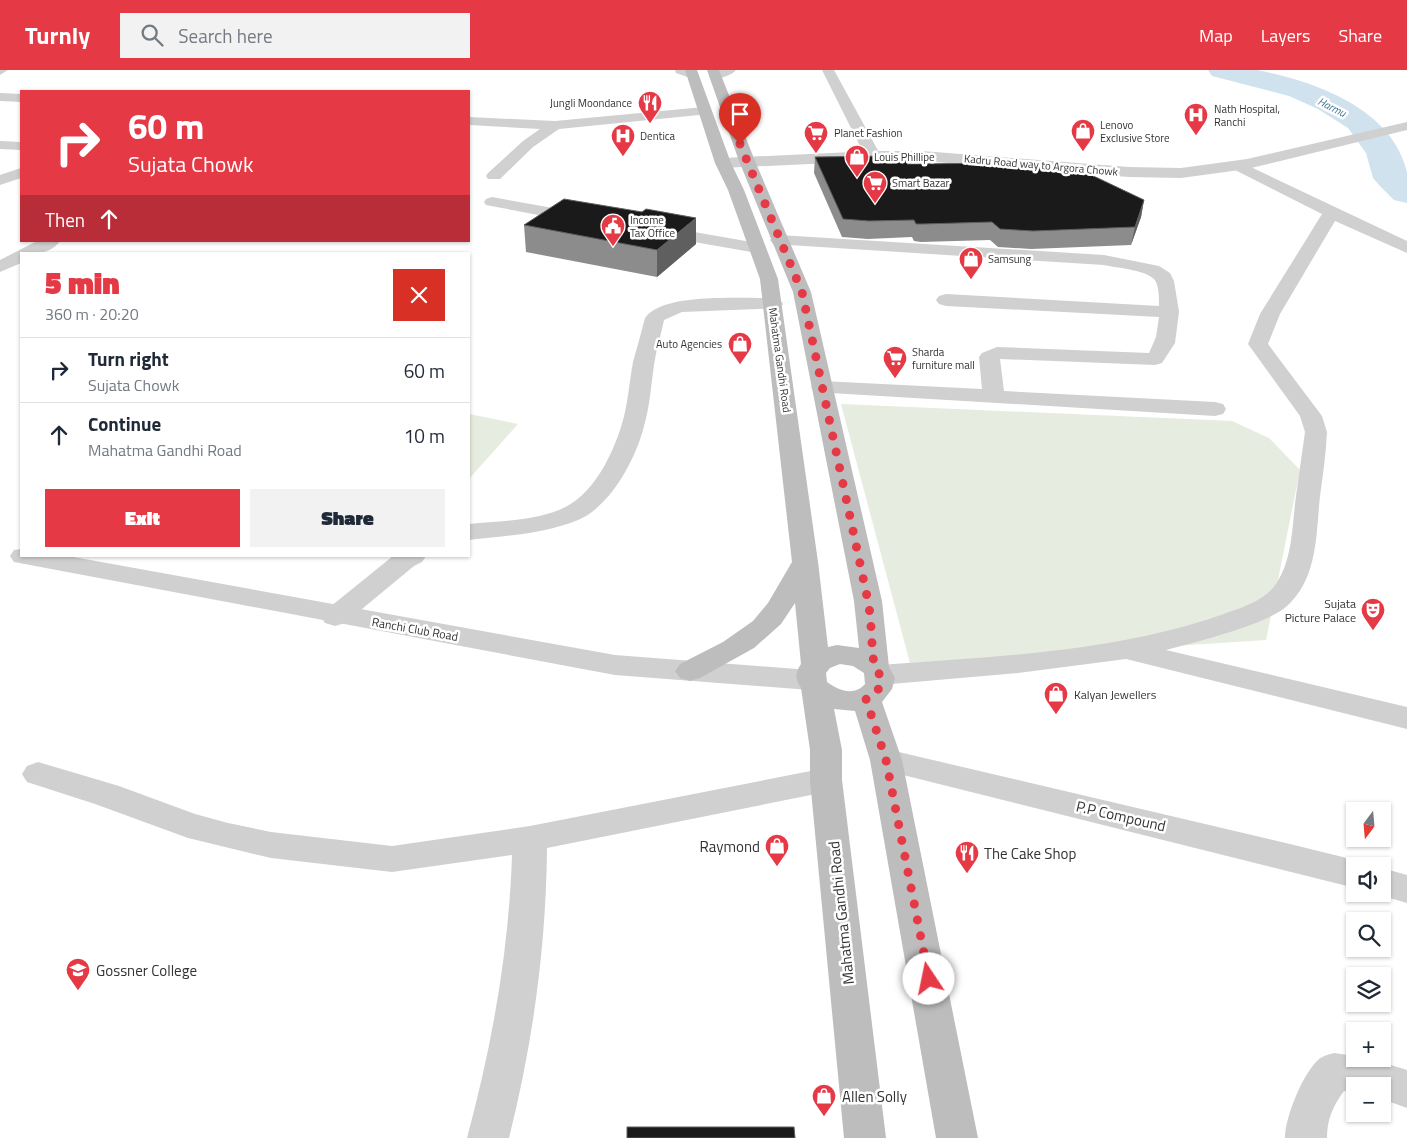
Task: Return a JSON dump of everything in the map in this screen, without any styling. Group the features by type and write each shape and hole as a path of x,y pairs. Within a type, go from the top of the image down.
{"main road":[{"name":"Mahatma Gandhi Road","path":"688,72 769,279 805,562 813,678 826,750 826,780 865,1138"},
{"path":"719,72 747,161 802,292 870,611 874,680 886,760 957,1138"},
{"path":"690,671 746,640 760,630 772,617 805,562"},
{"path":"837,654 864,659 874,680 853,702 825,697 813,678 837,654"}],"street":[{"path":"828,70 874,156"},
{"path":"0,97 20,98"},
{"path":"470,120 555,125 704,111"},
{"path":"494,176 528,144 555,125"},
{"name":"Kadru Road way to Argora Chowk","path":"723,163 874,156 922,156 1160,174 1238,166 1404,127"},
{"path":"0,145 20,146"},
{"path":"1238,166 1331,213 1407,248"},
{"path":"0,180 20,173"},
{"path":"492,202 600,221"},
{"path":"874,680 1064,659 1126,650 1196,633 1262,609 1281,598 1293,578 1301,558 1316,432 1311,416 1258,344 1270,314 1331,213"},
{"path":"640,228 758,248"},
{"path":"779,240 1096,260 1140,267 1153,270 1162,275 1166,283 1169,312 1166,341 1162,352 1155,359 997,353 989,357 994,396"},
{"path":"30,252 49,242"},
{"path":"0,268 20,257"},
{"path":"946,300 1169,312"},
{"path":"470,532 542,523 569,515 586,506 602,488 617,465 633,426 644,362 655,318 663,312 680,306 773,304"},
{"path":"822,387 1215,409"},
{"name":"Ranchi Club Road","path":"0,552 20,556"},
{"name":"Ranchi Club Road","path":"27,557 338,616 615,665 813,678"},
{"path":"338,616 411,557"},
{"path":"1126,650 1407,718"},
{"name":"P.P Compound","path":"886,760 1346,872"},
{"path":"38,774 107,795 188,825 228,836 271,845 392,859 530,839 826,780"},
{"path":"488,1138 505,1073 517,1008 529,891 530,839"},
{"path":"1391,885 1407,889"},
{"path":"1306,1138 1306,1131 1315,1098 1334,1071 1368,1076 1407,1089"}],"shaded area":[{"path":"841,404 1232,421 1269,438 1300,470 1266,640 910,663"},
{"path":"470,414 518,424 470,478"}],"building":[{"path":"882,156 909,158 907,164 1010,163 1083,171 1144,200 1135,227 1033,231 1000,229 992,222 916,224 914,220 869,221 843,219 815,157"},
{"path":"564,199 642,212 646,209 696,218 657,250 524,225"},
{"path":"627,1127 794,1127 795,1138 627,1138"}],"waterway":[{"name":"Harmu","path":"1222,70 1299,90 1329,103 1359,121 1383,152 1391,178 1407,192"}],"place":[{"name":"Jungli Moondance","path":"650,124"},
{"name":"Nath Hospital, Ranchi","path":"1196,136"},
{"name":"Lenovo Exclusive Store","path":"1083,152"},
{"name":"Planet Fashion","path":"816,154"},
{"name":"Dentica","path":"623,157"},
{"name":"Louis Phillipe","path":"857,178"},
{"name":"Smart Bazar","path":"875,204"},
{"name":"Income Tax Office","path":"613,247"},
{"name":"Samsung","path":"971,280"},
{"name":"Auto Agencies","path":"740,365"},
{"name":"Sharda furniture mall","path":"895,379"},
{"name":"Sujata Picture Palace","path":"1373,631"},
{"name":"Kalyan Jewellers","path":"1056,715"},
{"name":"Raymond","path":"777,867"},
{"name":"The Cake Shop","path":"967,874"},
{"name":"Gossner College","path":"78,991"},
{"name":"Allen Solly","path":"824,1117"}],"route":[{"path":"740,144 802,292 868,601 875,666 880,675 881,684 876,693 866,699 886,760 929,979"}]}
